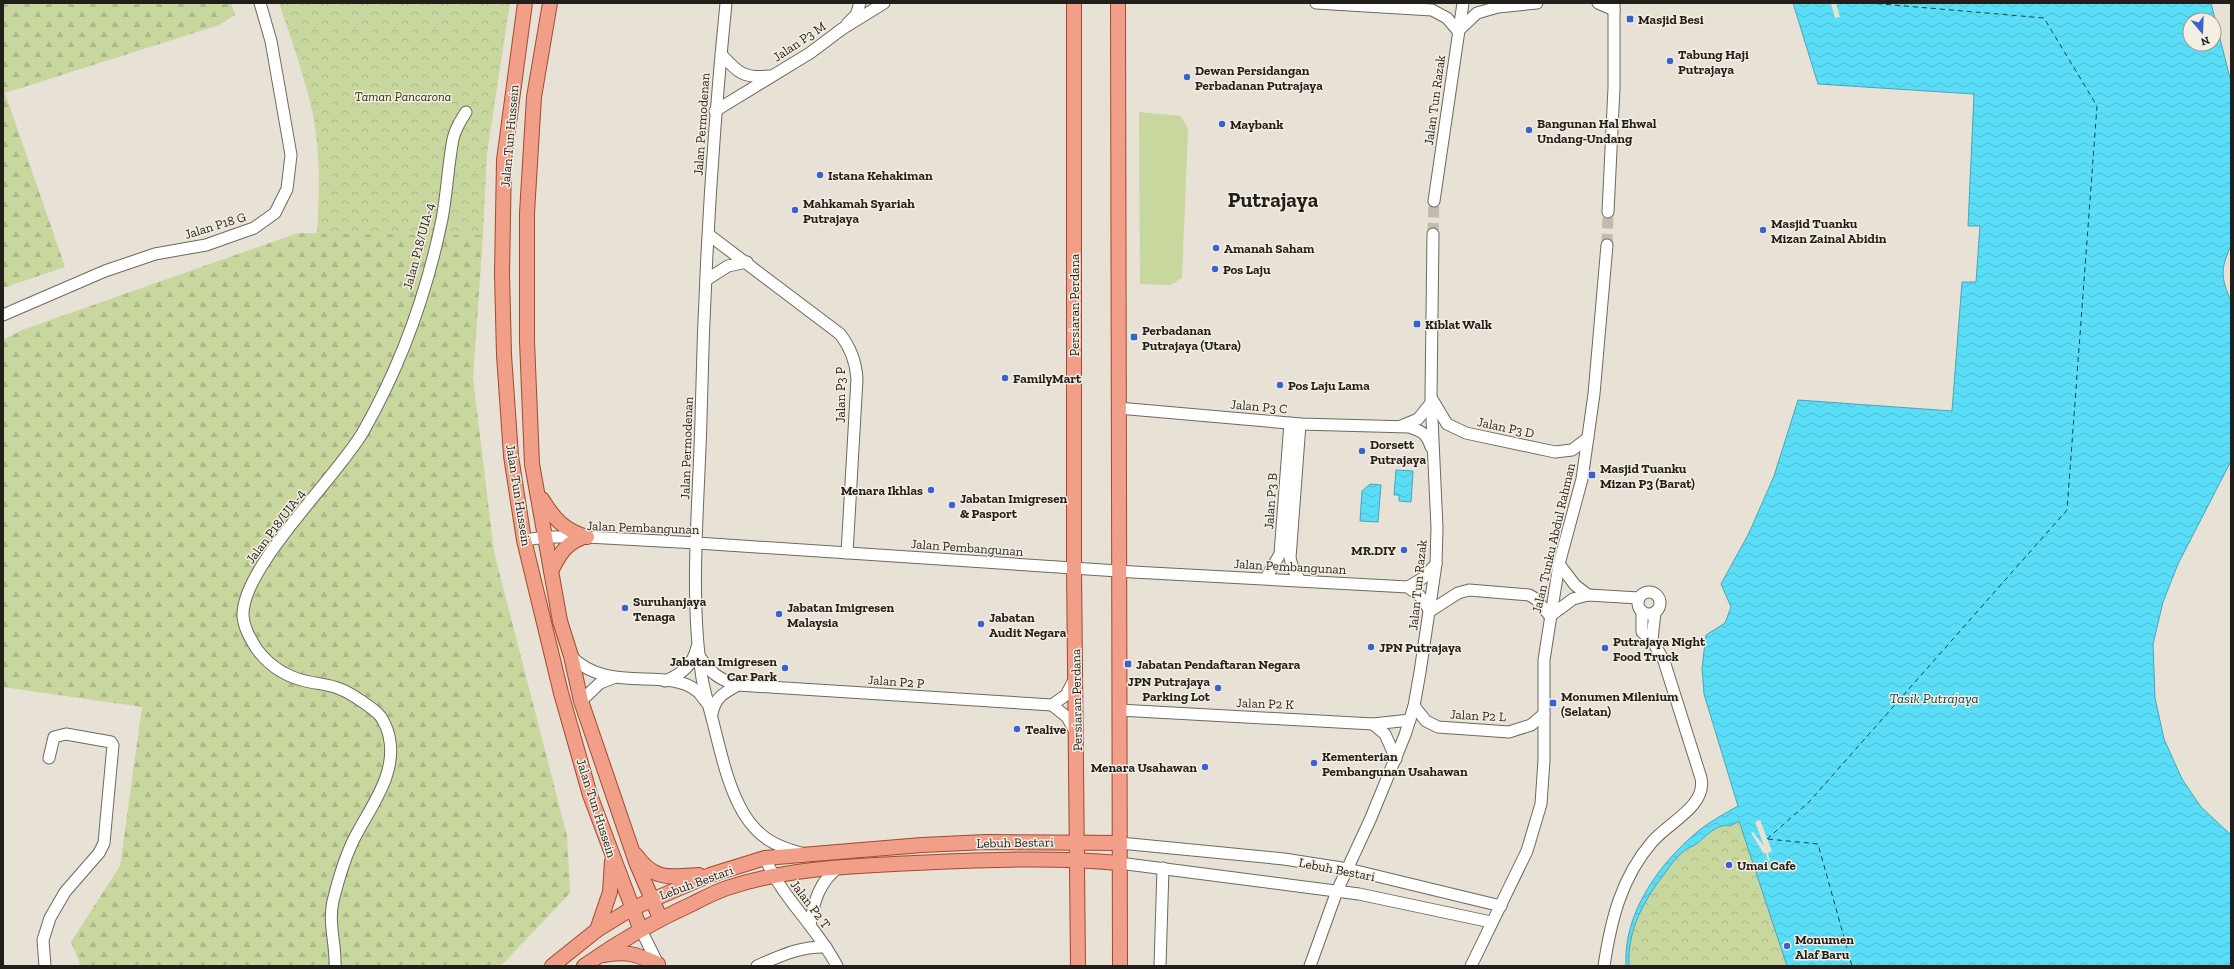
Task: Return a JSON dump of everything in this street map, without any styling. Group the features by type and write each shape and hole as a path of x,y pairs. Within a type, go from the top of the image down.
{"main road":[{"name":"Jalan Tun Hussein","path":"525,3 504,160 502,274 504,355 511,456 524,540 561,693 590,795 631,909 640,928"},
{"name":"Jalan Tun Hussein","path":"550,3 534,97 527,212 527,341 532,464 560,621 571,656 581,701 625,831 650,899 660,918"},
{"name":"Persiaran Perdana","path":"1074,3 1074,568 1077,735 1078,966"},
{"path":"1118,3 1120,966"},
{"path":"532,464 542,499 554,518 575,534 584,537"},
{"path":"550,571 561,551 571,542 584,537"},
{"path":"625,831 637,856 651,871 667,877 710,875"},
{"name":"Lebuh Bestari","path":"552,966 597,930 650,899 710,875 765,858 936,844 1077,841 1120,843"},
{"path":"597,930 610,892 612,855"},
{"name":"Lebuh Bestari","path":"584,966 640,928 660,918 725,888 772,875 839,867 971,860 1078,859 1119,862"},
{"path":"599,956 617,953 636,954 659,965"}],"street":[{"name":"Jalan P18 G","path":"3,315 105,271 155,254 206,245 254,228 275,213 287,188 291,155 271,41 260,3"},
{"name":"Jalan Permodenan","path":"726,3 715,111 706,280 697,543 699,655 702,680 722,760 744,814 760,835 776,846 804,854"},
{"name":"Jalan P3 M","path":"842,29 856,15 860,3"},
{"name":"Jalan P3 M","path":"715,111 810,52 842,29 884,3"},
{"path":"1316,3 1416,9 1439,13 1458,31 1478,13 1498,7 1537,3"},
{"path":"1416,9 1433,3"},
{"name":"Jalan Tun Razak","path":"1434,201 1463,3"},
{"path":"1598,3 1614,6 1614,88 1608,212"},
{"name":"Jalan P3 M","path":"720,54 735,70 746,76 771,76"},
{"name":"Jalan P18/UIA-4","path":"334,966 335,955 330,928 330,914 353,840 370,812 388,772 391,752 389,736 381,717 348,693 338,688 292,677 271,664 263,657 245,629 244,609 246,597 256,575 287,529 330,478 362,433 387,385 410,328 431,260 442,219 453,139 466,112"},
{"name":"Jalan Tun Razak","path":"1310,966 1338,890 1396,759 1410,720 1414,706 1430,611 1436,564 1437,502 1431,400 1433,234"},
{"name":"Jalan P3 P","path":"709,235 840,334 853,356 857,380 848,553"},
{"name":"Jalan Tunku Abdul Rahman","path":"1471,966 1528,851 1541,804 1544,660 1559,564 1578,498 1588,438 1594,394 1607,245"},
{"path":"706,280 728,266 746,262"},
{"name":"Jalan P3 C","path":"1398,427 1418,419 1431,400"},
{"name":"Jalan P3 D","path":"1431,400 1447,424 1466,433 1555,452 1572,450 1588,438"},
{"name":"Jalan P3 C","path":"1118,408 1295,423 1410,427 1423,432 1428,436 1434,455"},
{"name":"Jalan P3 B","path":"1266,578 1280,554 1295,423"},
{"name":"Jalan P3 B","path":"1295,423 1290,558 1293,569 1299,580"},
{"name":"Jalan Pembangunan","path":"524,540 546,537 584,537 697,543 1118,571 1408,587"},
{"path":"1436,564 1423,578 1408,587 1420,596 1430,611 1458,593 1469,590 1529,595 1536,599 1550,616 1573,599 1588,595 1639,598"},
{"path":"1559,564 1575,585 1588,595"},
{"path":"1604,966 1612,919 1627,878 1652,842 1667,826 1692,807 1700,796 1702,783 1664,661 1652,640 1642,632 1642,611 1639,607 1639,598 1645,592 1654,593 1658,596 1660,604 1655,612 1652,640"},
{"path":"1642,611 1646,613 1655,612"},
{"path":"665,681 679,675 687,668 694,658 698,640"},
{"name":"Jalan P2 P","path":"699,655 710,671 720,680 738,685 1052,705"},
{"path":"571,656 586,668 613,678 665,681 682,684 697,691 711,712"},
{"path":"1076,676 1066,695 1052,705 1067,717 1077,735"},
{"path":"581,701 600,683 613,678"},
{"path":"711,712 714,702 720,696 738,685"},
{"name":"Jalan P2 L","path":"1414,706 1426,721 1438,727 1509,732 1531,725 1544,714"},
{"name":"Jalan P2 K","path":"1119,710 1373,724 1410,720"},
{"path":"1373,724 1385,734 1396,759"},
{"path":"46,966 43,940 50,918 65,892 100,853 104,843 113,745 111,742 62,733 54,737 49,758"},
{"name":"Lebuh Bestari","path":"1120,843 1284,859 1348,869 1501,906"},
{"name":"Jalan P2 T","path":"765,858 772,875 826,947 837,966"},
{"name":"Lebuh Bestari","path":"1119,862 1338,890 1492,922"},
{"path":"810,925 814,903 820,888 839,867"},
{"path":"1160,966 1163,868"},
{"name":"Jalan Tun Hussein","path":"640,928 659,965"},
{"path":"757,966 790,951 810,947 826,947"}],"green space":[{"path":"3,3 231,3 235,15 219,25 5,93 65,267 3,288"},
{"name":"Taman Pancarona","path":"279,3 510,3 487,153 483,235 317,234 319,181 315,129 305,82"},
{"path":"1139,112 1181,116 1188,129 1182,278 1170,285 1140,284"},
{"path":"298,233 483,235 473,378 494,552 567,836 570,893 501,966 81,966 71,942 120,866 142,707 3,687 3,340 22,330"},
{"path":"1739,821 1787,966 1629,966 1631,940 1638,916 1657,883 1678,856 1713,830 1721,826 1730,826"}],"water":[{"name":"Tasik Putrajaya","path":"1793,3 2211,3 2213,12 2182,12 2182,52 2222,52 2222,46 2231,82 2231,246 2225,261 2223,274 2225,286 2231,301 2231,461 2178,564 2163,602 2153,644 2155,698 2164,739 2182,779 2201,807 2231,835 2231,966 1787,966 1739,821 1730,826 1721,826 1713,830 1678,856 1673,862 1657,883 1638,916 1631,940 1629,966 1626,966 1630,928 1637,909 1657,875 1669,860 1697,832 1712,821 1738,806 1704,694 1702,668 1706,635 1725,623 1731,607 1721,584 1749,533 1774,476 1798,400 1952,411 1962,282 1976,282 1980,226 1968,226 1974,94 1818,84"},
{"path":"1396,470 1413,471 1411,502 1399,501 1399,495 1394,495"},
{"path":"1370,484 1381,485 1378,522 1360,521 1362,491"}],"pier":[{"path":"1824,3 1836,3 1840,17 1835,18 1831,4"},
{"path":"1760,820 1772,851 1768,853 1770,860 1768,861 1766,853 1764,854 1751,833 1753,832 1764,846 1755,822"}],"ferry route":[{"path":"1767,839 1809,802 2067,510 2097,106 2044,18 1870,3"},
{"path":"1768,839 1818,844 1852,966"}],"tunnel":[{"path":"1433,234 1434,201"},
{"path":"1607,245 1608,212"}],"place":[{"name":"Masjid Besi","path":"1630,19"},
{"name":"Tabung Haji Putrajaya","path":"1670,61"},
{"name":"Dewan Persidangan Perbadanan Putrajaya","path":"1187,77"},
{"name":"Maybank","path":"1222,124"},
{"name":"Bangunan Hal Ehwal Undang-Undang","path":"1529,130"},
{"name":"Istana Kehakiman","path":"820,175"},
{"name":"Mahkamah Syariah Putrajaya","path":"795,210"},
{"name":"Masjid Tuanku Mizan Zainal Abidin","path":"1763,230"},
{"name":"Amanah Saham","path":"1216,248"},
{"name":"Pos Laju","path":"1215,269"},
{"name":"Kiblat Walk","path":"1417,324"},
{"name":"Perbadanan Putrajaya (Utara)","path":"1134,337"},
{"name":"FamilyMart","path":"1005,378"},
{"name":"Pos Laju Lama","path":"1280,385"},
{"name":"Dorsett Putrajaya","path":"1362,451"},
{"name":"Masjid Tuanku Mizan P3 (Barat)","path":"1592,475"},
{"name":"Menara Ikhlas","path":"931,490"},
{"name":"Jabatan Imigresen & Pasport","path":"952,505"},
{"name":"MR.DIY","path":"1404,550"},
{"name":"Suruhanjaya Tenaga","path":"625,608"},
{"name":"Jabatan Imigresen Malaysia","path":"779,614"},
{"name":"Jabatan Audit Negara","path":"981,624"},
{"name":"JPN Putrajaya","path":"1371,647"},
{"name":"Putrajaya Night Food Truck","path":"1605,648"},
{"name":"Jabatan Pendaftaran Negara","path":"1128,664"},
{"name":"Jabatan Imigresen Car Park","path":"785,668"},
{"name":"JPN Putrajaya Parking Lot","path":"1218,688"},
{"name":"Monumen Milenium (Selatan)","path":"1553,703"},
{"name":"Tealive","path":"1017,729"},
{"name":"Kementerian Pembangunan Usahawan","path":"1314,763"},
{"name":"Menara Usahawan","path":"1205,767"},
{"name":"Umai Cafe","path":"1729,865"},
{"name":"Monumen Alaf Baru","path":"1787,946"}],"district":[{"name":"Putrajaya","path":"1273,200"}]}
